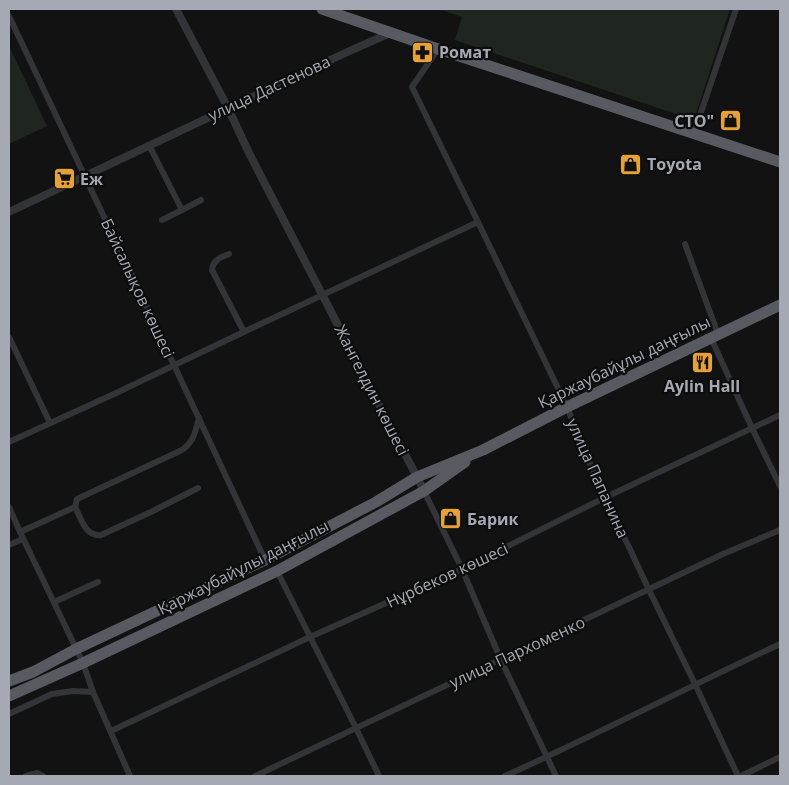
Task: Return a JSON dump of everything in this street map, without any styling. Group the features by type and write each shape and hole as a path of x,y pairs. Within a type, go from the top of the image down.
{"highway":[{"path":"322,9 780,162"},
{"name":"Қаржаубайұлы даңғылы","path":"9,681 32,672 76,649 265,560 376,502 417,477 483,450 567,407 780,305"},
{"name":"Қаржаубайұлы даңғылы","path":"9,696 277,571 424,491 483,450"}],"street":[{"name":"Жангелдин көшесі","path":"176,9 424,491 462,569 501,660 556,776"},
{"path":"694,133 736,9"},
{"name":"Байсалықов көшесі","path":"9,16 200,418 265,560"},
{"name":"улица Дастенова","path":"9,212 390,33"},
{"name":"улица Папанина","path":"438,49 412,88 567,407 604,498 740,776"},
{"path":"149,145 182,210"},
{"path":"162,220 201,200"},
{"path":"9,442 478,222"},
{"path":"685,244 715,336 752,428 780,486"},
{"path":"229,254 217,260 212,270 244,332"},
{"path":"9,337 50,423"},
{"name":"Нұрбеков көшесі","path":"111,731 310,637 462,569 604,498 780,415"},
{"path":"198,488 101,535 94,536 88,532 76,507 77,499 188,446 200,418"},
{"path":"9,507 21,536 83,663 93,692 130,776"},
{"path":"9,545 21,536 76,507"},
{"name":"улица Пархоменко","path":"255,776 723,554 780,530"},
{"path":"277,571 378,776"},
{"path":"54,602 98,582"},
{"path":"506,776 780,644"},
{"path":"9,714 52,694 73,691 93,692"},
{"path":"740,776 780,757"},
{"path":"26,776 37,773 43,776"}],"shaded area":[{"path":"439,9 730,9 694,120 455,40 462,17"},
{"path":"9,46 47,126 9,144"}],"place":[{"name":"Ромат","path":"423,52"},
{"name":"СТО\"","path":"730,121"},
{"name":"Toyota","path":"631,164"},
{"name":"Еж","path":"64,179"},
{"name":"Aylin Hall","path":"702,362"},
{"name":"Барик","path":"451,519"}]}
